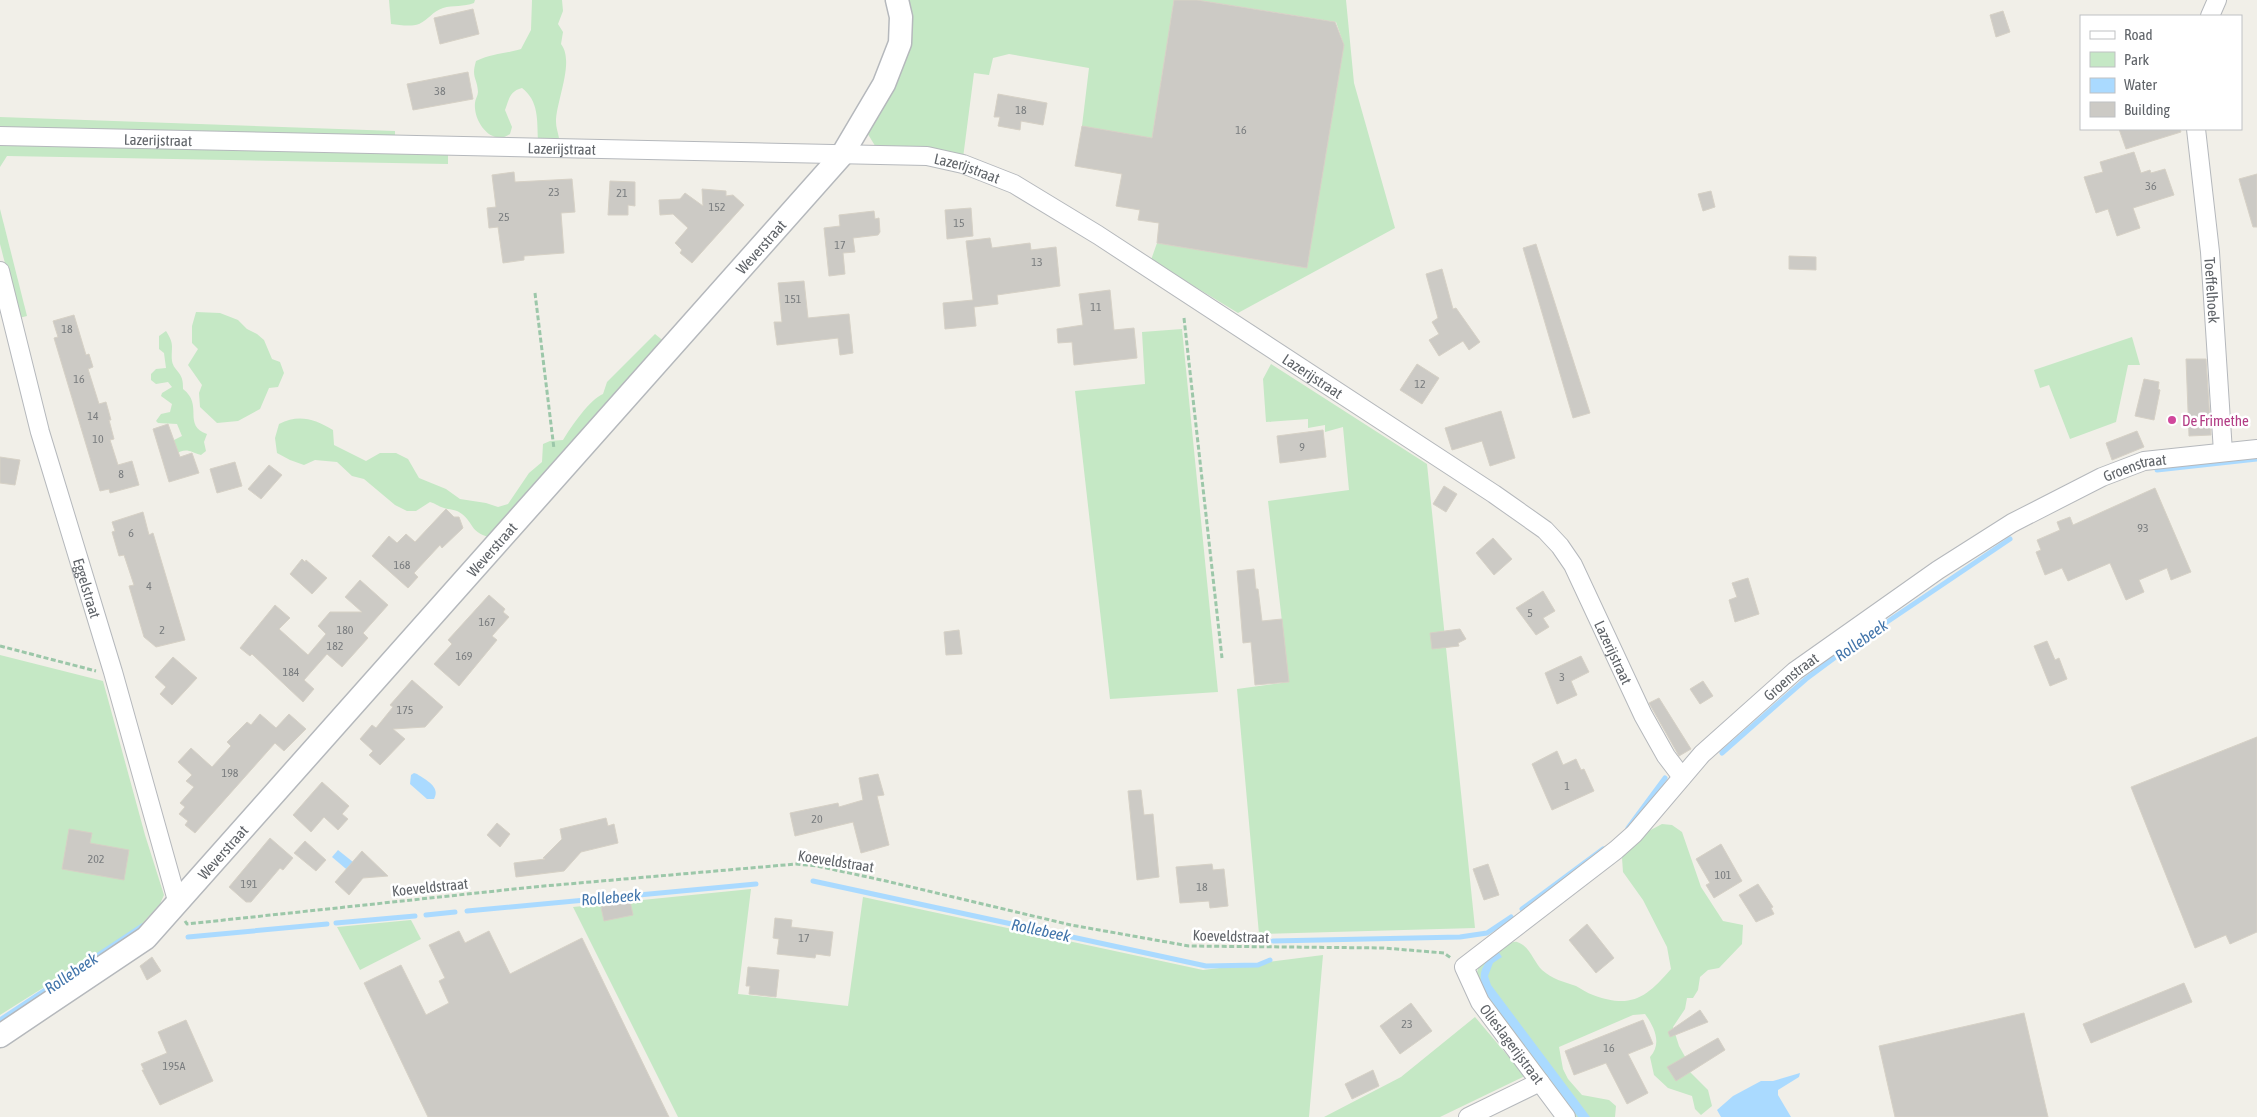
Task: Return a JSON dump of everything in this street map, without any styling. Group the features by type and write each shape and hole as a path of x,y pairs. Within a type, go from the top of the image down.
{"street":[{"name":"Weverstraat","path":"0,1036 146,938 842,155 884,84 900,43 901,17 897,0"},
{"path":"2210,15 2217,0"},
{"name":"Toeffelhoek","path":"2196,130 2210,252 2222,452"},
{"name":"Lazerijstraat","path":"0,136 926,156 963,164 1014,184 1098,235 1494,494 1545,530 1560,546 1573,565 1643,715 1666,756 1682,777"},
{"name":"Eggelstraat","path":"0,270 40,432 113,672 178,904"},
{"name":"Groenstraat","path":"1464,968 1634,834 1702,754 1795,670 1938,570 2012,523 2102,477 2144,461 2257,449"},
{"name":"Olieslagerijstraat","path":"1464,968 1480,1002 1566,1117"},
{"path":"1468,1117 1540,1082"}],"path":[{"path":"535,293 557,475"},
{"path":"1184,318 1222,658"},
{"path":"0,646 96,671 113,672"},
{"name":"Koeveldstraat","path":"178,904 187,924 533,887 796,864 817,866 886,881 1071,925 1189,946 1393,949 1444,953 1464,968"}],"green space":[{"path":"389,0 475,0 474,3 462,6 443,8 419,24 409,26 391,24"},
{"path":"532,0 562,0 563,11 558,24 563,32 561,44 565,52 566,71 557,113 556,124 559,138 549,144 538,140 536,111 532,99 522,88 512,93 505,110 512,127 510,134 503,137 490,135 480,125 475,110 478,92 474,74 476,61 488,56 521,49 531,30"},
{"path":"907,0 1174,0 1152,138 1082,126 1089,68 1009,54 993,58 989,75 974,73 963,158 877,149 866,131"},
{"path":"1197,0 1346,0 1354,83 1395,228 1238,313 1151,260 1157,243 1307,268 1344,45 1336,22"},
{"path":"0,117 395,131 395,138 0,129"},
{"path":"0,144 448,153 448,164 7,156 0,167"},
{"path":"0,209 27,316 19,318 0,244"},
{"path":"196,312 220,313 238,320 247,329 264,340 272,359 280,362 284,373 278,387 269,388 260,409 238,421 217,423 200,407 199,393 202,385 188,365 198,349 192,343 192,326"},
{"path":"1182,329 1218,692 1110,699 1075,391 1145,384 1142,332"},
{"path":"166,331 172,343 173,365 182,379 183,389 189,395 192,402 194,420 200,430 207,434 204,442 206,451 201,455 185,450 174,455 174,440 182,436 177,424 158,423 156,421 161,414 170,412 172,404 161,396 162,393 172,387 168,382 156,384 151,380 151,374 156,369 166,368 164,353 159,349 159,336"},
{"path":"655,334 666,343 488,537 475,530 466,518 456,510 430,502 416,511 407,511 395,505 364,479 352,476 337,462 315,460 304,465 277,453 275,438 279,424 293,419 306,419 333,430 334,445 366,461 380,453 396,453 408,459 419,478 446,489 460,499 498,507 508,504 529,473 542,462 543,444 550,441 563,440 592,401 603,394 607,382"},
{"path":"2132,337 2140,365 2128,365 2116,422 2070,439 2049,385 2040,388 2034,370"},
{"path":"1271,364 1427,464 1475,928 1259,934 1237,689 1289,682 1268,501 1349,490 1343,427 1325,432 1325,425 1308,428 1308,419 1266,422 1263,379"},
{"path":"0,655 103,681 145,835 164,895 160,904 138,928 0,1015"},
{"path":"1662,824 1672,825 1682,832 1701,887 1723,921 1743,925 1742,944 1719,968 1708,970 1700,977 1698,990 1693,998 1687,998 1685,1009 1673,1027 1679,1046 1688,1062 1690,1072 1708,1090 1712,1106 1701,1115 1695,1109 1692,1096 1668,1088 1654,1075 1650,1057 1656,1047 1656,1036 1645,1014 1633,1015 1559,1047 1563,1069 1568,1079 1582,1095 1609,1100 1616,1106 1615,1117 1572,1117 1479,992 1477,972 1480,965 1490,956 1508,944 1517,942 1525,947 1539,967 1550,976 1593,995 1606,999 1628,1001 1645,994 1654,987 1671,969 1667,947 1643,900 1623,872 1622,858 1628,849 1645,833"},
{"path":"751,889 738,994 848,1006 863,897 1203,970 1323,955 1309,1117 678,1117 573,907"},
{"path":"411,920 421,939 360,970 337,927"},
{"path":"1475,1017 1525,1076 1440,1117 1324,1117 1401,1077"}],"water":[{"path":"414,773 434,787 436,795 434,799 427,799 410,784 411,775"},
{"path":"338,850 358,866 352,874 332,857"},
{"path":"1498,951 1502,957 1493,963 1488,976 1491,985 1590,1117 1578,1117 1484,991 1481,978 1482,968"},
{"path":"1800,1073 1799,1077 1778,1090 1778,1095 1791,1117 1721,1117 1717,1110 1733,1096 1761,1081 1773,1081"}],"building":[{"path":"1174,0 1197,0 1335,22 1344,45 1307,268 1157,243 1159,223 1138,220 1140,210 1116,206 1122,174 1075,166 1082,126 1152,138"},
{"path":"473,9 479,34 440,44 434,18"},
{"path":"2003,11 2010,32 1996,37 1990,15"},
{"path":"468,72 473,99 413,110 407,84"},
{"path":"998,94 1047,103 1043,125 1021,121 1020,130 998,126 1000,117 994,117"},
{"path":"2119,130 2180,130 2181,132 2126,149"},
{"path":"2134,152 2141,173 2150,170 2151,173 2165,169 2174,195 2133,208 2140,228 2117,236 2108,209 2096,213 2084,177 2103,172 2100,162"},
{"path":"514,172 515,182 572,179 575,212 561,213 564,253 524,256 524,260 503,263 498,227 489,228 487,208 496,207 492,175"},
{"path":"2257,174 2257,227 2253,227 2239,179"},
{"path":"610,181 635,182 635,206 628,205 628,215 608,215"},
{"path":"702,189 726,191 726,196 733,195 744,205 692,263 680,253 682,250 675,243 688,228 673,214 660,215 659,200 680,199 685,193 703,206"},
{"path":"1711,191 1715,207 1703,211 1698,194"},
{"path":"971,208 973,236 947,239 945,210"},
{"path":"874,211 875,219 879,218 880,232 878,235 853,238 855,252 843,253 845,274 829,276 824,228 840,226 839,215"},
{"path":"990,238 992,248 1030,243 1031,250 1056,247 1060,286 997,295 998,304 974,307 976,326 945,329 943,303 973,300 966,241"},
{"path":"1536,244 1590,413 1573,418 1523,248"},
{"path":"1789,256 1816,257 1816,270 1789,269"},
{"path":"1442,269 1453,309 1456,308 1480,342 1469,350 1463,341 1439,356 1429,340 1439,334 1432,322 1438,318 1426,274"},
{"path":"804,281 808,318 849,314 853,353 840,355 838,338 777,345 774,322 782,322 778,283"},
{"path":"1110,290 1114,330 1134,328 1137,358 1074,365 1072,342 1058,343 1057,329 1083,325 1079,294"},
{"path":"74,315 86,355 89,354 93,367 88,369 99,404 106,402 114,439 110,440 118,465 132,461 139,485 110,493 109,489 100,491 54,338 58,337 53,321"},
{"path":"2186,359 2206,359 2211,435 2189,436"},
{"path":"1417,364 1439,378 1422,404 1400,390"},
{"path":"2144,379 2159,382 2158,389 2160,390 2154,420 2135,416"},
{"path":"1501,411 1515,458 1490,466 1482,441 1452,450 1445,428"},
{"path":"168,424 180,457 192,453 199,473 169,482 153,429"},
{"path":"1323,430 1326,457 1280,463 1277,436"},
{"path":"2137,431 2144,447 2112,460 2106,443"},
{"path":"0,457 20,460 15,485 0,483"},
{"path":"235,462 242,486 217,493 210,469"},
{"path":"269,465 282,475 261,499 248,489"},
{"path":"1444,486 1457,494 1446,512 1433,504"},
{"path":"2155,488 2191,572 2171,580 2167,568 2139,580 2144,592 2126,600 2110,563 2068,581 2062,568 2045,575 2036,552 2041,550 2037,540 2060,530 2057,522 2070,517 2073,525"},
{"path":"446,509 454,517 459,517 463,528 442,548 440,545 414,573 418,577 408,588 372,556 389,536 397,543 406,534 415,542"},
{"path":"143,512 149,535 153,533 185,640 156,647 144,637 129,586 134,585 124,555 119,556 112,532 115,531 112,522"},
{"path":"1493,538 1512,559 1494,575 1476,553"},
{"path":"302,559 305,562 306,560 327,578 312,594 290,574"},
{"path":"1254,569 1262,621 1282,619 1289,682 1255,685 1251,642 1243,643 1237,571"},
{"path":"1748,578 1759,614 1735,622 1729,600 1737,597 1732,583"},
{"path":"360,580 388,605 363,633 368,638 342,667 327,654 304,680 314,689 303,702 252,654 250,656 240,648 275,605 290,618 279,629 308,655 326,634 318,626 330,612 362,612 345,597"},
{"path":"1543,591 1555,611 1543,618 1549,627 1536,635 1516,608"},
{"path":"489,595 505,609 503,612 509,617 492,636 497,640 459,686 434,664 452,644 448,640"},
{"path":"1460,629 1466,639 1458,643 1459,646 1432,649 1430,633"},
{"path":"959,630 962,654 946,655 944,632"},
{"path":"2047,641 2055,660 2059,658 2067,679 2050,686 2034,646"},
{"path":"1581,656 1589,672 1571,681 1577,695 1557,704 1545,673"},
{"path":"173,657 197,678 172,705 160,694 166,687 155,677"},
{"path":"412,680 443,707 425,727 393,729 405,739 380,765 369,755 373,751 360,739 372,725 376,728 393,707 390,705"},
{"path":"1703,681 1713,696 1700,704 1690,689"},
{"path":"1659,698 1691,749 1679,756 1649,703"},
{"path":"260,714 276,728 289,714 306,729 284,751 275,743 195,833 185,825 188,821 179,814 185,807 180,803 194,787 186,781 192,775 178,762 191,748 212,767 231,746 227,742 247,722 251,725"},
{"path":"2257,737 2257,932 2230,944 2226,935 2195,948 2131,787"},
{"path":"1557,751 1563,765 1576,759 1581,770 1584,769 1594,791 1552,810 1532,764"},
{"path":"878,774 884,795 877,796 889,845 861,853 853,822 795,836 790,813 838,803 839,807 863,800 859,778"},
{"path":"322,782 349,806 342,814 348,819 338,830 324,817 311,832 293,815"},
{"path":"1141,790 1144,815 1153,814 1159,877 1137,880 1128,791"},
{"path":"606,818 608,826 614,824 618,843 581,852 564,871 516,877 514,863 545,859 543,858 562,839 560,829"},
{"path":"497,823 510,834 500,847 487,835"},
{"path":"69,829 92,833 90,843 129,850 124,880 62,869"},
{"path":"270,838 293,858 283,870 280,868 251,902 246,902 229,887"},
{"path":"305,841 326,860 316,871 294,853"},
{"path":"1721,844 1742,881 1714,898 1706,885 1710,883 1696,859"},
{"path":"362,851 388,876 363,878 349,895 335,882"},
{"path":"1212,864 1213,870 1224,869 1228,906 1210,908 1209,901 1180,903 1176,867"},
{"path":"1488,864 1499,895 1484,900 1473,869"},
{"path":"1758,884 1773,907 1771,908 1774,914 1756,922 1739,895"},
{"path":"630,901 633,915 604,921 601,907"},
{"path":"775,918 792,920 791,927 833,932 830,956 816,954 815,958 777,954 779,939 773,938"},
{"path":"1587,924 1614,958 1596,973 1569,940"},
{"path":"459,931 465,943 489,931 510,974 582,938 669,1117 428,1117 364,983 401,965 426,1015 449,1003 439,981 445,978 429,945"},
{"path":"152,957 161,971 147,980 140,966"},
{"path":"748,967 779,970 776,997 749,994 750,986 746,986"},
{"path":"2184,983 2192,1002 2091,1043 2083,1024"},
{"path":"1411,1003 1432,1031 1400,1054 1380,1026"},
{"path":"1700,1010 1708,1022 1670,1037 1668,1032"},
{"path":"2024,1013 2048,1117 1895,1117 1879,1046"},
{"path":"186,1020 213,1081 160,1105 142,1070 144,1070 141,1064 167,1053 158,1032"},
{"path":"1643,1020 1653,1044 1628,1054 1648,1093 1627,1104 1606,1063 1574,1075 1565,1051"},
{"path":"1718,1038 1725,1050 1676,1081 1667,1067"},
{"path":"1373,1070 1379,1086 1352,1099 1345,1084"}],"waterway":[{"name":"Rollebeek","path":"2157,470 2257,459"},
{"name":"Rollebeek","path":"1722,753 1806,679 1841,653 2010,539"},
{"name":"Rollebeek","path":"1628,828 1665,778"},
{"name":"Rollebeek","path":"1522,909 1603,849"},
{"name":"Rollebeek","path":"813,881 1206,966 1258,965 1270,960"},
{"name":"Rollebeek","path":"467,911 756,884"},
{"name":"Rollebeek","path":"426,915 455,912"},
{"name":"Rollebeek","path":"336,923 415,916"},
{"name":"Rollebeek","path":"1273,941 1460,937 1487,933 1511,917"},
{"name":"Rollebeek","path":"188,937 327,924"},
{"name":"Rollebeek","path":"0,1020 142,926"}],"place":[{"name":"De Frimethe","path":"2172,420"}]}
